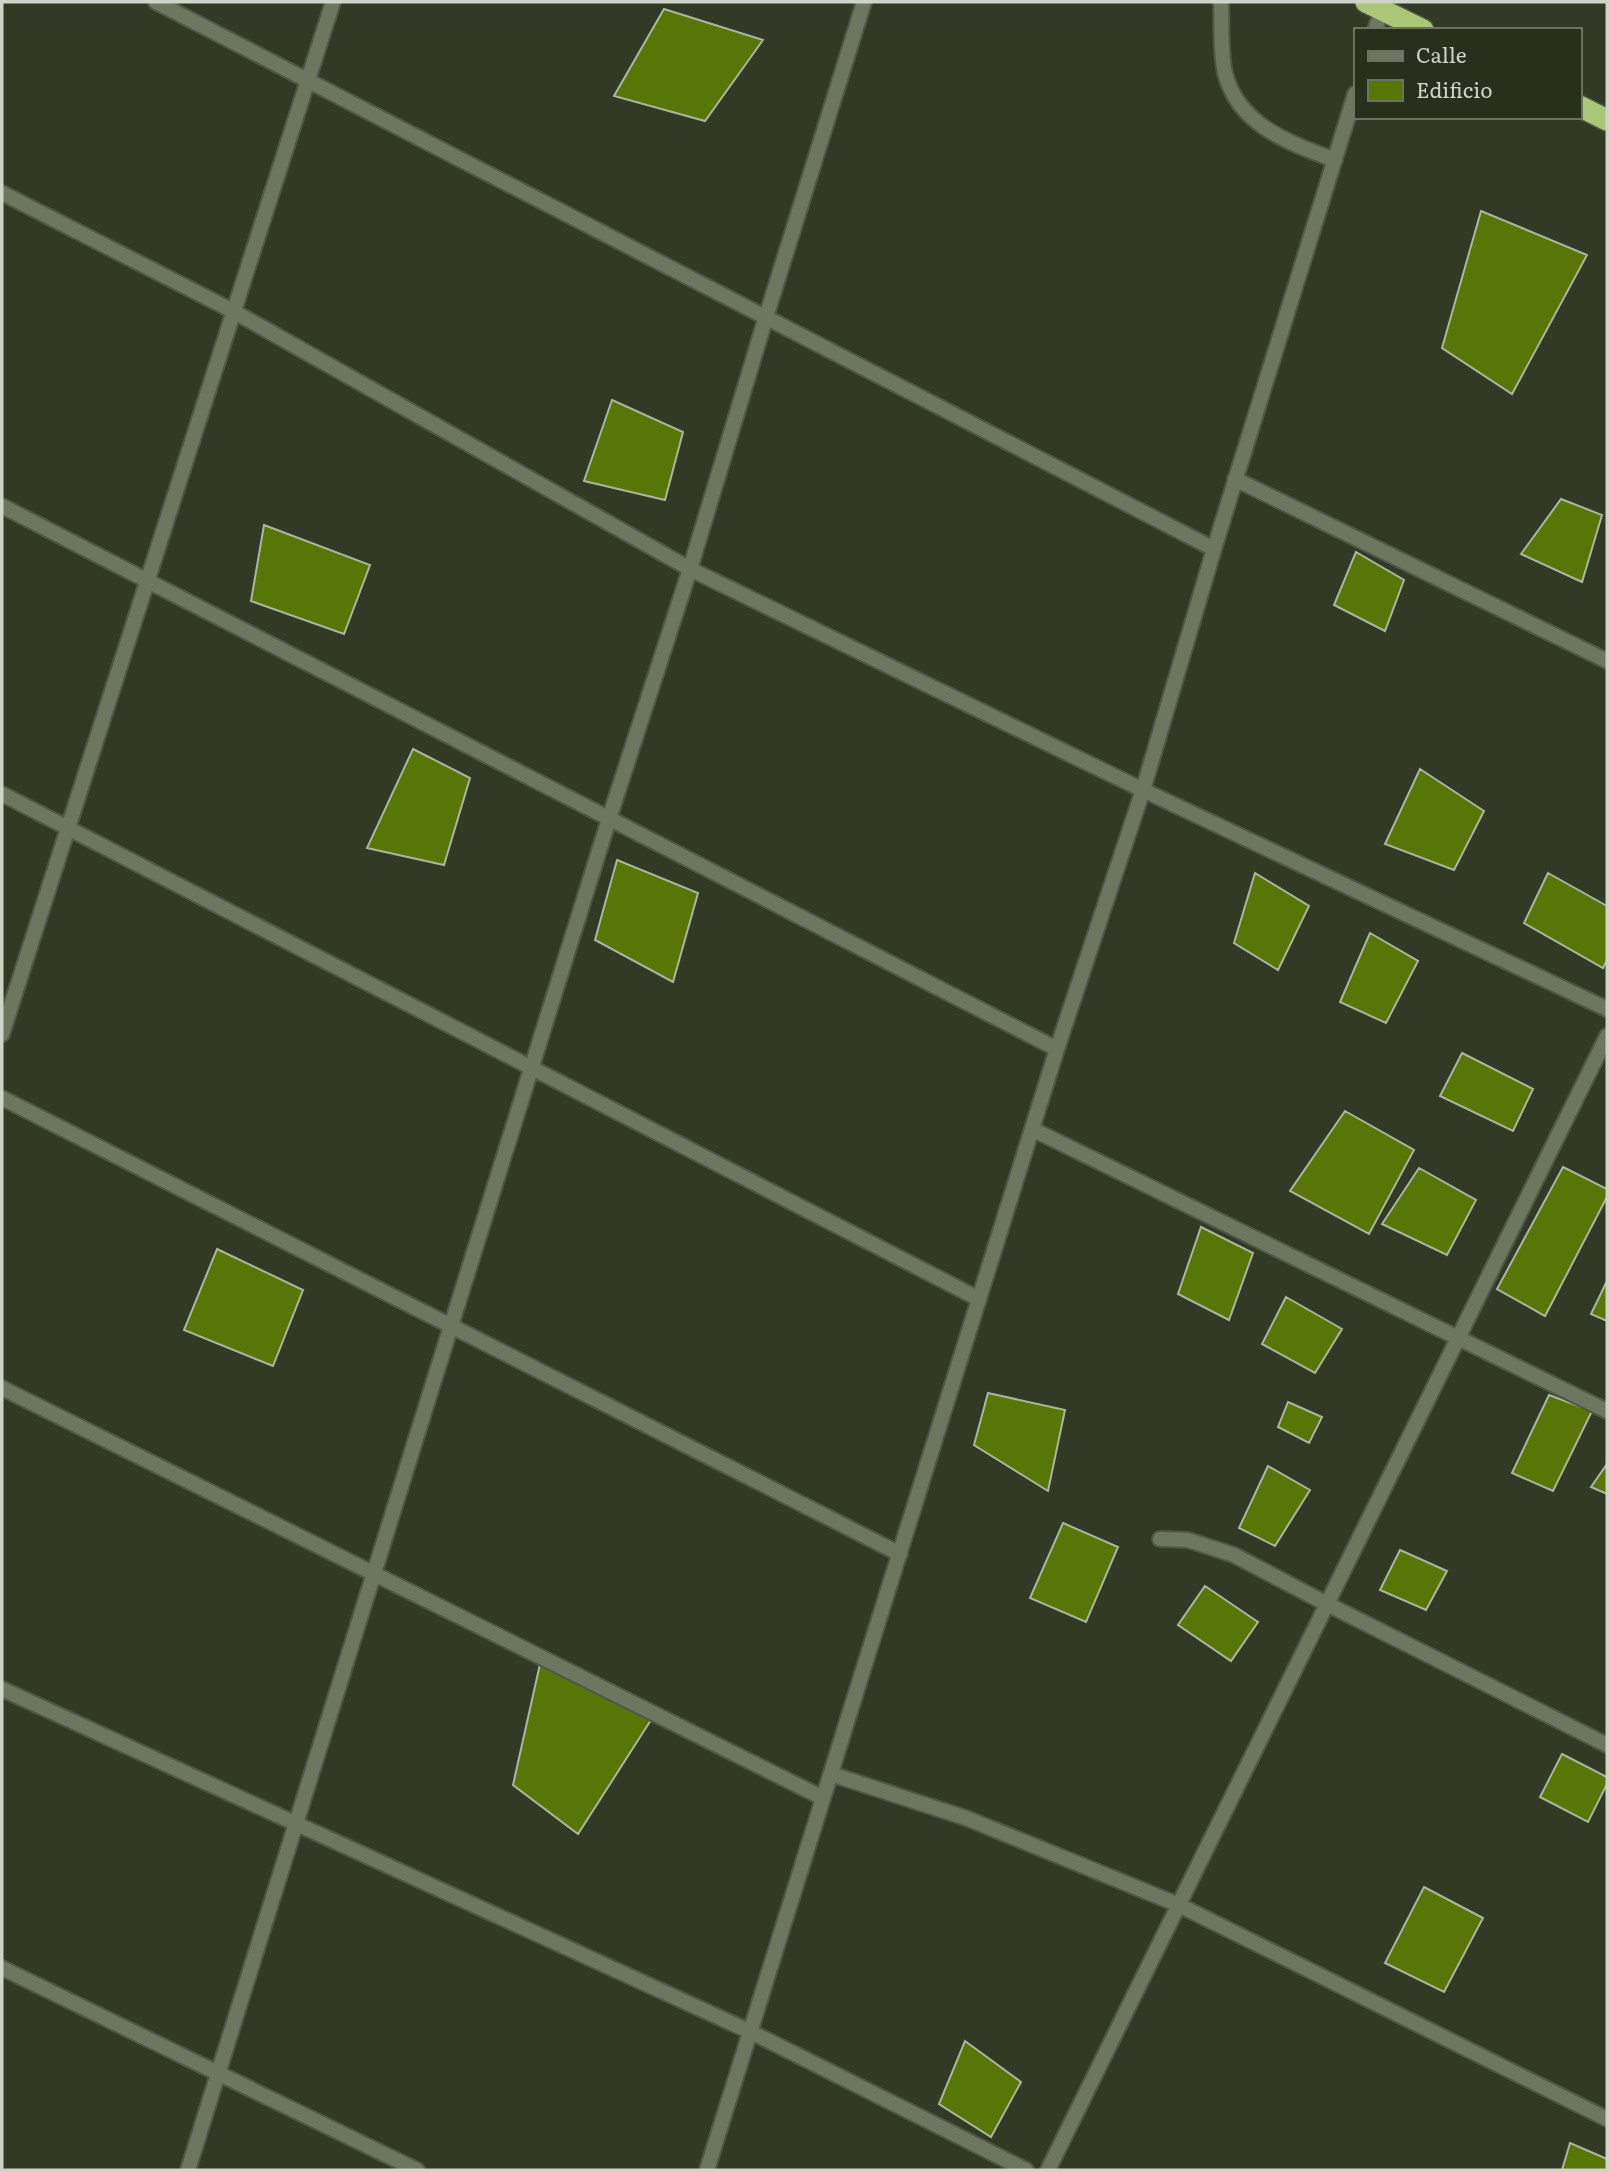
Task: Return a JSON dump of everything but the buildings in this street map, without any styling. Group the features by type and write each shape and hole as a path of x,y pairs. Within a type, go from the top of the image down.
{"highway":[{"path":"1374,14 1417,28"},
{"path":"1581,107 1607,120"}],"street":[{"path":"156,2 1213,549"},
{"path":"2,1034 332,2"},
{"path":"188,2170 609,819 691,569 864,2"},
{"path":"1221,2 1225,71 1235,100 1242,110 1287,142 1335,160"},
{"path":"707,2170 1057,1049 1143,790 1213,549 1354,97"},
{"path":"2,193 233,311 691,569 1143,790 1607,1009"},
{"path":"1235,479 1607,661"},
{"path":"2,506 1057,1049"},
{"path":"2,794 979,1299"},
{"path":"1048,2170 1607,1036"},
{"path":"2,1098 900,1554"},
{"path":"1032,1129 1607,1410"},
{"path":"2,1388 823,1798"},
{"path":"1160,1539 1188,1540 1234,1555 1607,1745"},
{"path":"2,1689 751,2032 1026,2170"},
{"path":"831,1774 966,1818 1179,1905 1607,2119"},
{"path":"2,1968 417,2170"}]}
